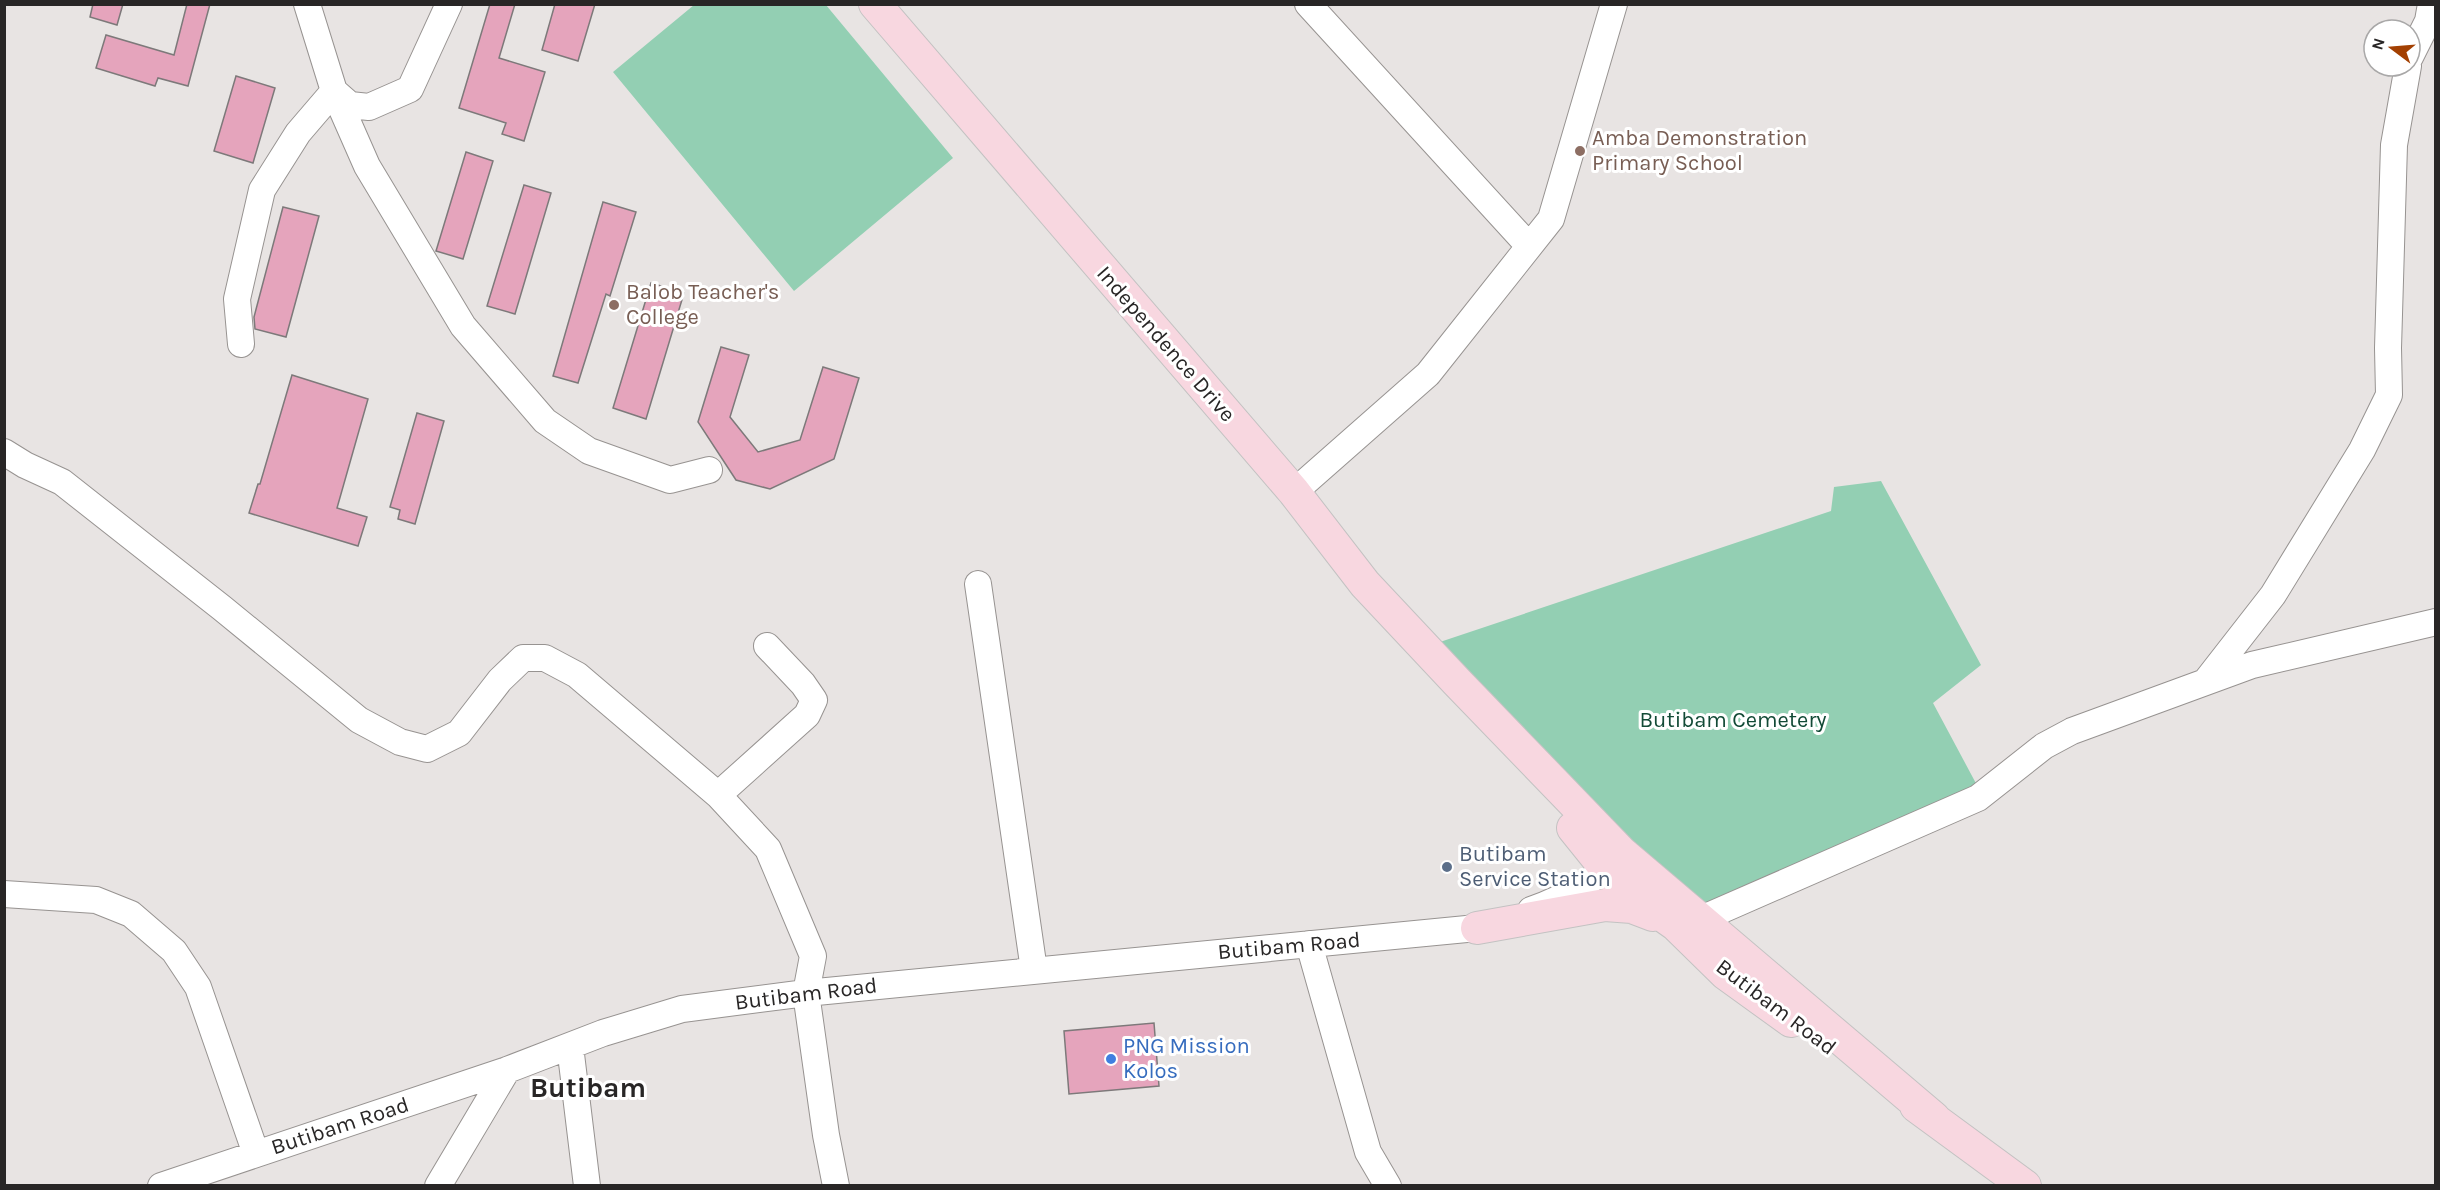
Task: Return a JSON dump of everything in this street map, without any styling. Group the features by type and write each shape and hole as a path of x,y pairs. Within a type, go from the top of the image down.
{"main road":[{"name":"Independence Drive","path":"875,4 1294,492 1365,584 1457,682"},
{"name":"Butibam Road","path":"1457,682 1625,872 1688,922 1726,974 1934,1118 2025,1185"},
{"path":"1477,928 1605,905 1632,907 1688,922"}],"street":[{"path":"307,4 334,91 367,166 463,326 545,421 589,451 670,480 709,470"},
{"path":"334,91 350,105 369,106 410,89 449,4"},
{"path":"1308,4 1529,246"},
{"path":"1294,492 1428,374 1551,219 1614,4"},
{"path":"2422,33 2428,21 2431,4"},
{"path":"2206,681 2273,595 2362,450 2389,394 2388,348 2394,145 2406,78"},
{"path":"241,344 237,299 262,190 298,133 334,91"},
{"path":"4,452 25,465 62,482 359,720 400,742 427,749 459,733 500,680 523,658 545,658 577,675 718,795 768,849 813,956 806,993 826,1134 836,1185"},
{"path":"978,584 1034,970"},
{"path":"1688,922 1978,798 2044,746 2072,731 2252,665 2436,622"},
{"path":"718,795 807,715 814,700 803,684 767,646"},
{"name":"Butibam Road","path":"162,1185 507,1070 603,1033 682,1010 806,993 1477,928 1625,872"},
{"path":"4,894 96,900 131,914 174,951 198,987 256,1154"},
{"path":"1309,944 1368,1152 1388,1185"},
{"path":"570,1046 587,1185"},
{"path":"438,1185 507,1070"}],"green space":[{"path":"694,5 826,5 953,158 794,291 613,72"},
{"name":"Butibam Cemetery","path":"1881,481 1981,665 1933,703 1979,789 1699,920 1422,648 1831,511 1834,487"}],"building":[{"path":"93,4 123,4 117,25 90,17"},
{"path":"187,4 210,4 188,86 158,78 155,86 96,68 106,35 174,55"},
{"path":"490,4 515,4 499,58 545,72 524,141 502,134 506,123 459,108"},
{"path":"555,4 595,4 578,61 542,50"},
{"path":"236,76 275,88 253,163 214,151"},
{"path":"466,152 493,161 463,259 436,251"},
{"path":"524,185 551,193 515,314 487,306"},
{"path":"603,202 636,212 610,296 606,294 578,383 553,376"},
{"path":"283,207 319,216 286,337 255,329 254,317"},
{"path":"651,283 684,293 646,419 613,408"},
{"path":"721,347 749,355 730,417 758,452 800,440 823,367 859,378 834,459 770,489 736,480 698,422"},
{"path":"292,375 368,399 337,508 367,517 358,546 249,513 258,484 260,484"},
{"path":"417,413 444,421 415,524 398,519 400,510 390,507"},
{"name":"PNG Mission Kolos","path":"1154,1023 1159,1086 1069,1094 1064,1031"}],"place":[{"name":"Amba Demonstration Primary School","path":"1580,151"},
{"name":"Balob Teacher's College","path":"614,305"},
{"name":"Butibam Service Station","path":"1447,867"},
{"name":"PNG Mission Kolos","path":"1111,1059"}],"district":[{"name":"Butibam","path":"588,1087"}]}
